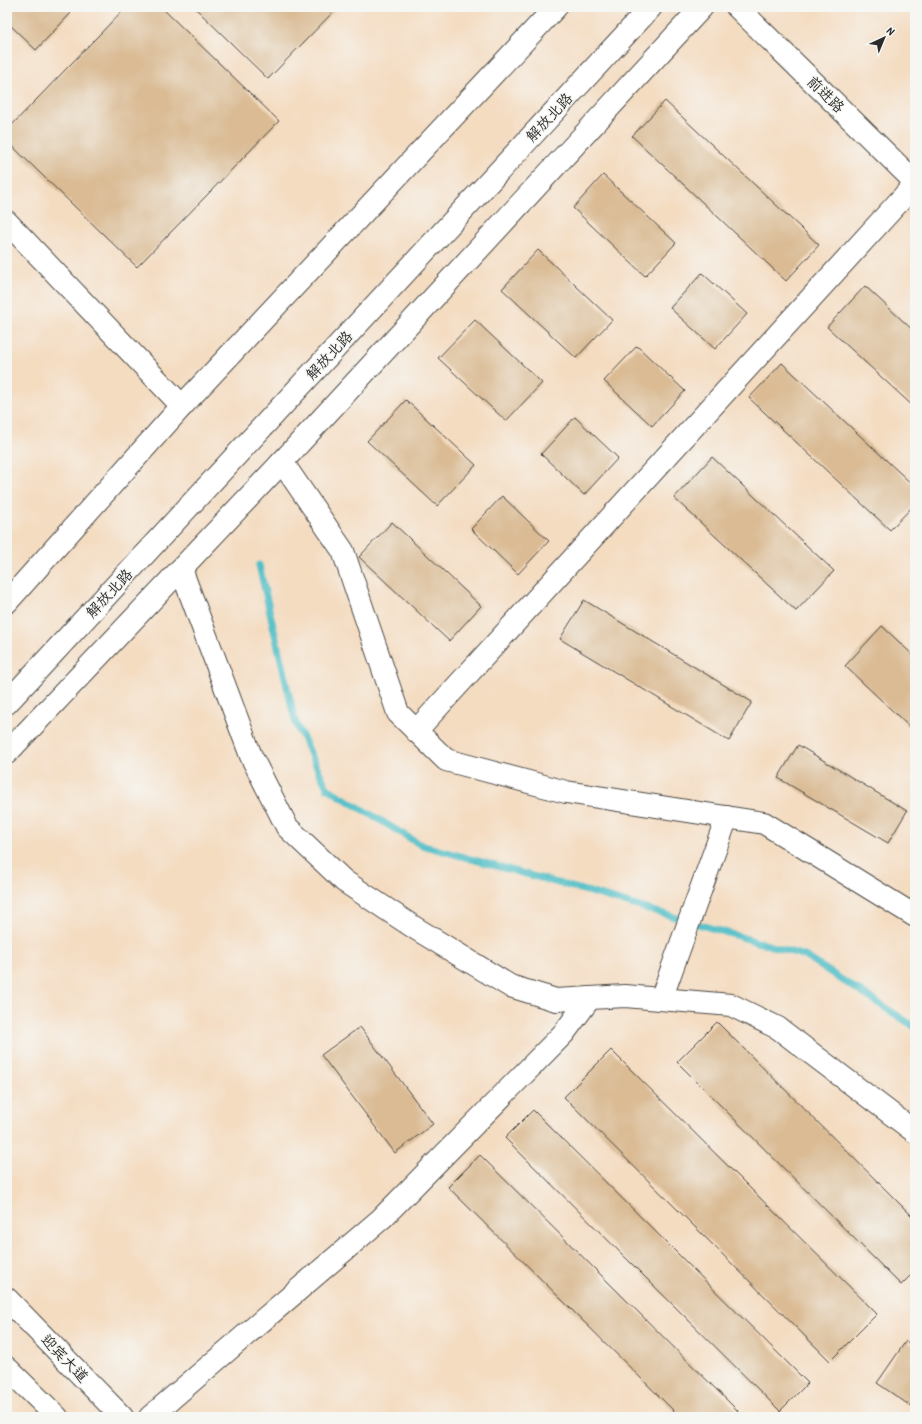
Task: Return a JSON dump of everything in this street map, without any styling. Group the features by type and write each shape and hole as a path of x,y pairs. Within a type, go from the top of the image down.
{"street":[{"path":"7,602 182,406 556,7"},
{"name":"解放北路","path":"7,703 651,7"},
{"path":"7,753 282,462 702,7"},
{"name":"前进路","path":"737,7 915,183"},
{"path":"416,731 915,183"},
{"path":"7,222 182,406"},
{"path":"282,462 343,551 398,713 446,760 566,792 764,823 915,916"},
{"path":"181,569 251,756 287,826 344,881 415,928 510,986 556,1000 625,996 731,1005 778,1028 915,1132"},
{"path":"661,999 727,817"},
{"path":"150,1417 382,1218 564,1033 590,998"},
{"name":"迎宾大道","path":"7,1299 122,1417"},
{"path":"7,1368 57,1417"}],"building":[{"path":"7,7 65,7 71,13 36,50 7,22"},
{"path":"126,7 161,7 279,121 137,267 7,141 7,130"},
{"path":"194,7 338,7 268,79"},
{"path":"665,101 819,245 786,281 632,136"},
{"path":"603,175 676,243 645,276 573,208"},
{"path":"538,250 612,320 576,358 502,289"},
{"path":"702,273 747,314 715,349 670,308"},
{"path":"865,286 915,332 915,408 827,327"},
{"path":"475,320 542,383 506,421 438,358"},
{"path":"637,346 685,391 652,426 604,381"},
{"path":"782,363 915,487 915,504 890,530 749,398"},
{"path":"406,400 476,465 437,506 367,441"},
{"path":"575,417 618,458 584,495 541,454"},
{"path":"712,457 834,571 796,611 674,498"},
{"path":"502,496 549,541 518,574 471,529"},
{"path":"392,522 481,606 449,641 359,557"},
{"path":"584,600 752,702 729,741 560,639"},
{"path":"882,626 915,657 915,732 845,666"},
{"path":"798,745 907,811 888,843 778,778"},
{"path":"717,1022 915,1219 915,1271 901,1285 677,1062"},
{"path":"360,1027 433,1124 395,1153 321,1055"},
{"path":"611,1050 877,1314 830,1361 564,1097"},
{"path":"533,1110 808,1383 780,1411 505,1138"},
{"path":"480,1155 744,1417 680,1417 448,1187"},
{"path":"906,1341 915,1347 915,1409 877,1383"}],"waterway":[{"path":"259,565 295,721 327,788 421,845 590,892 805,956 915,1027"}]}
